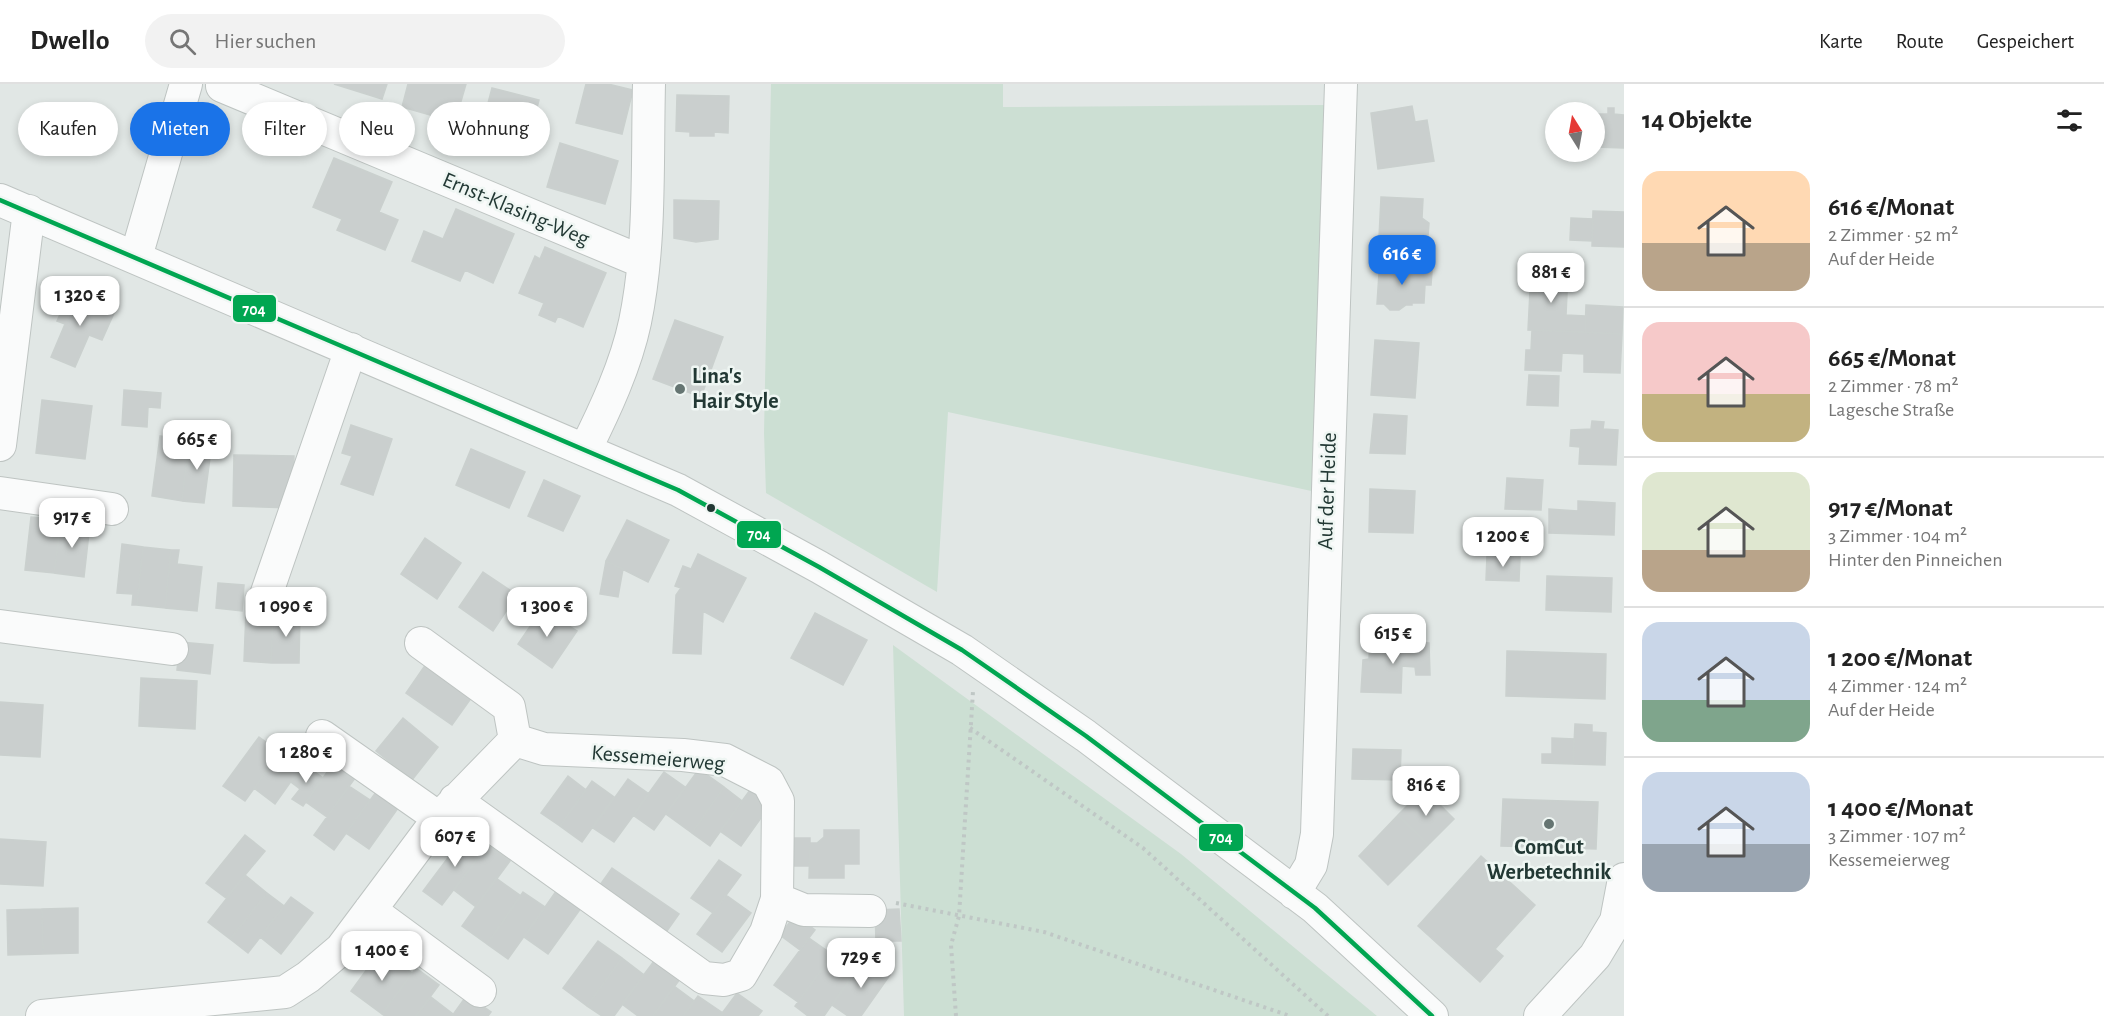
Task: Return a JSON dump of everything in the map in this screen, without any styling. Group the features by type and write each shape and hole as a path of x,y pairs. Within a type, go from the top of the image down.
{"street":[{"path":"136,257 186,84"},
{"path":"585,450 617,377 634,323 644,262 650,84"},
{"name":"Auf der Heide","path":"1294,893 1311,865 1317,834 1341,84"},
{"name":"Ernst-Klasing-Weg","path":"222,86 644,262"},
{"path":"0,200 351,349 719,510 962,650 1086,736 1315,908 1432,1016"},
{"path":"1,435 29,212"},
{"path":"264,601 351,349"},
{"path":"0,492 112,509"},
{"path":"0,626 172,649"},
{"path":"42,1016 285,992 308,977 341,949 447,809 515,740 509,707 421,643"},
{"path":"321,736 447,809"},
{"name":"Kessemeierweg","path":"447,809 704,978 724,980 741,975 766,932 777,899 778,801 768,782 725,760 682,755 544,749 515,740"},
{"path":"1540,1016 1595,956 1616,921 1624,879"},
{"path":"777,899 804,910 881,906"},
{"path":"370,910 480,990"}],"path":[{"path":"956,1016 951,945 958,916 973,690 981,663"},
{"path":"970,728 1143,848 1328,1016"},
{"path":"881,906 958,916 1044,932 1290,1016"}],"green space":[{"path":"771,84 1003,84 1003,107 1330,105 1316,492 948,412 937,592 766,493 764,433"},
{"path":"893,645 1181,854 1377,1016 904,1016"}],"building":[{"path":"334,84 387,84 382,99"},
{"path":"408,84 466,84 461,102 427,102 427,114 415,111 415,102 403,102"},
{"path":"586,84 608,84 633,90 622,134 576,123"},
{"path":"492,88 539,100 538,102 488,102"},
{"path":"677,95 729,96 728,133 714,132 714,136 690,136 690,132 676,131"},
{"path":"1412,106 1415,122 1427,120 1434,161 1378,169 1371,113"},
{"path":"1608,108 1614,108 1614,114 1624,115 1624,148 1605,147 1605,114 1608,114"},
{"path":"560,143 618,161 605,204 547,187"},
{"path":"334,158 392,182 379,212 398,220 385,250 337,230 342,219 313,207"},
{"path":"1381,197 1423,199 1422,218 1429,223 1428,236 1420,240 1379,238"},
{"path":"674,200 719,201 718,239 696,242 674,238"},
{"path":"456,209 514,234 493,283 465,270 460,281 412,261 424,231 443,239"},
{"path":"1593,211 1624,212 1624,247 1592,246"},
{"path":"1571,218 1593,219 1592,241 1570,240"},
{"path":"545,247 606,273 583,327 558,316 555,322 539,315 544,303 519,293 535,256 540,259"},
{"path":"1389,263 1413,265 1413,271 1432,271 1431,285 1425,285 1424,303 1412,303 1399,310 1390,310 1384,304 1377,304 1379,273"},
{"path":"1531,271 1568,273 1566,315 1585,316 1585,332 1528,330"},
{"path":"70,292 115,311 102,340 89,335 75,367 51,357 65,324 57,321"},
{"path":"1586,305 1623,307 1622,334 1585,332"},
{"path":"675,320 723,337 701,397 653,379"},
{"path":"1532,330 1622,334 1620,373 1584,372 1584,354 1562,353 1561,371 1525,370 1526,350 1531,350"},
{"path":"1375,340 1419,343 1415,398 1371,395"},
{"path":"1529,375 1559,376 1558,406 1527,405"},
{"path":"124,390 161,393 160,408 148,407 147,427 122,425"},
{"path":"42,400 92,406 85,459 36,453"},
{"path":"1374,414 1407,416 1405,454 1370,453"},
{"path":"1592,421 1604,422 1603,429 1618,430 1616,465 1579,464 1580,447 1570,446 1571,430 1591,429"},
{"path":"351,425 392,439 373,495 341,484 352,456 342,453"},
{"path":"160,436 189,440 182,501 152,496"},
{"path":"189,440 212,443 204,503 182,501"},
{"path":"471,449 525,472 509,508 456,485"},
{"path":"234,455 294,456 292,508 233,506"},
{"path":"1507,478 1543,480 1541,510 1505,509"},
{"path":"544,480 580,496 563,531 528,516"},
{"path":"1370,489 1415,491 1413,533 1369,532"},
{"path":"1578,501 1615,503 1614,535 1549,533 1549,509 1578,511"},
{"path":"31,517 61,520 54,573 25,570"},
{"path":"61,520 90,524 84,577 54,573"},
{"path":"627,520 669,540 648,582 606,561"},
{"path":"425,538 461,563 437,599 401,574"},
{"path":"122,544 143,547 137,605 132,605 133,594 117,593"},
{"path":"143,547 171,550 165,608 137,605"},
{"path":"171,550 179,550 177,564 202,567 197,611 165,608"},
{"path":"698,554 746,578 723,622 703,611 701,654 673,653 676,595 681,588 675,586 683,566 691,569"},
{"path":"1487,556 1520,557 1519,581 1486,580"},
{"path":"606,561 623,569 618,597 600,594"},
{"path":"483,572 517,595 493,631 459,607"},
{"path":"1547,576 1612,578 1611,612 1546,610"},
{"path":"218,583 244,585 242,611 216,608"},
{"path":"542,609 577,631 552,668 518,644"},
{"path":"246,611 273,612 271,663 244,661"},
{"path":"273,612 300,613 299,663 271,663"},
{"path":"815,613 867,640 843,685 791,658"},
{"path":"1370,640 1429,643 1430,675 1416,675 1415,667 1402,666 1401,693 1361,692 1363,660 1369,659"},
{"path":"180,642 213,645 210,674 177,670"},
{"path":"1507,651 1606,654 1605,699 1506,696"},
{"path":"426,664 472,697 452,725 406,693"},
{"path":"141,678 197,681 195,729 139,726"},
{"path":"0,702 43,705 40,757 0,755"},
{"path":"403,718 438,747 412,780 376,751"},
{"path":"1575,724 1592,725 1592,732 1606,733 1605,765 1573,764"},
{"path":"259,737 280,752 245,801 223,786"},
{"path":"1552,738 1574,739 1573,764 1542,763 1542,754 1552,754"},
{"path":"288,741 309,756 275,804 254,788"},
{"path":"1353,749 1401,750 1400,780 1352,779"},
{"path":"337,758 358,774 327,817 306,802"},
{"path":"304,764 323,778 303,806 292,799 300,789 291,782"},
{"path":"699,769 724,787 692,833 666,814"},
{"path":"664,772 685,787 654,830 633,815"},
{"path":"568,776 586,790 560,826 541,813"},
{"path":"628,779 649,794 614,842 593,828"},
{"path":"592,781 614,797 582,842 560,826"},
{"path":"349,786 370,800 334,850 314,835"},
{"path":"724,787 742,801 710,846 692,833"},
{"path":"379,788 401,804 369,849 346,833"},
{"path":"1424,789 1454,819 1428,845 1398,815"},
{"path":"750,790 771,804 741,846 720,831"},
{"name":"ComCut Werbetechnik","path":"1503,799 1598,802 1596,849 1501,846"},
{"path":"1398,815 1428,845 1388,885 1359,856"},
{"path":"824,830 859,830 859,864 844,864 844,878 809,878 810,843 817,843 824,837"},
{"path":"468,831 488,845 442,905 423,891"},
{"path":"245,835 265,851 226,898 206,883"},
{"path":"786,838 810,838 810,866 785,866"},
{"path":"0,839 46,842 43,886 0,884"},
{"path":"488,845 510,861 476,907 454,890"},
{"path":"1481,856 1535,905 1495,949 1503,956 1480,982 1418,926"},
{"path":"719,860 741,875 713,913 691,898"},
{"path":"612,868 679,914 662,938 595,892"},
{"path":"245,875 267,893 230,939 208,922"},
{"path":"496,878 521,896 487,944 462,926"},
{"path":"559,887 584,904 548,954 524,937"},
{"path":"523,892 545,907 508,959 487,944"},
{"path":"267,893 284,906 248,953 230,939"},
{"path":"726,895 751,913 722,952 697,934"},
{"path":"291,897 313,913 281,954 260,937"},
{"path":"78,908 78,953 43,954 42,909"},
{"path":"42,909 43,954 8,955 7,910"},
{"path":"899,909 901,941 876,941 875,910"},
{"path":"795,915 815,930 800,950 780,935"},
{"path":"809,938 833,955 798,1002 774,985"},
{"path":"598,941 622,958 587,1006 563,988"},
{"path":"381,950 412,973 382,1014 351,991"},
{"path":"657,957 683,975 653,1016 638,1016 622,1004"},
{"path":"622,958 644,975 614,1016 602,1016 587,1006"},
{"path":"866,958 890,975 861,1016 848,1016 832,1005"},
{"path":"829,959 852,976 824,1016 808,1016 795,1006"},
{"path":"416,968 439,985 416,1016 385,1016 382,1014"},
{"path":"674,986 694,1001 683,1016 653,1016"},
{"path":"737,993 762,1011 758,1016 720,1016"},
{"path":"467,995 491,1012 488,1016 452,1016"},
{"path":"698,996 723,1013 720,1016 683,1016"},
{"path":"431,997 453,1014 452,1016 416,1016"}],"transit line":[{"name":"704","path":"0,200 678,490 819,567 962,650 1086,736 1315,908 1432,1016"}],"place":[{"name":"Lina's Hair Style","path":"680,389"},
{"name":"ComCut Werbetechnik","path":"1549,824"}]}
